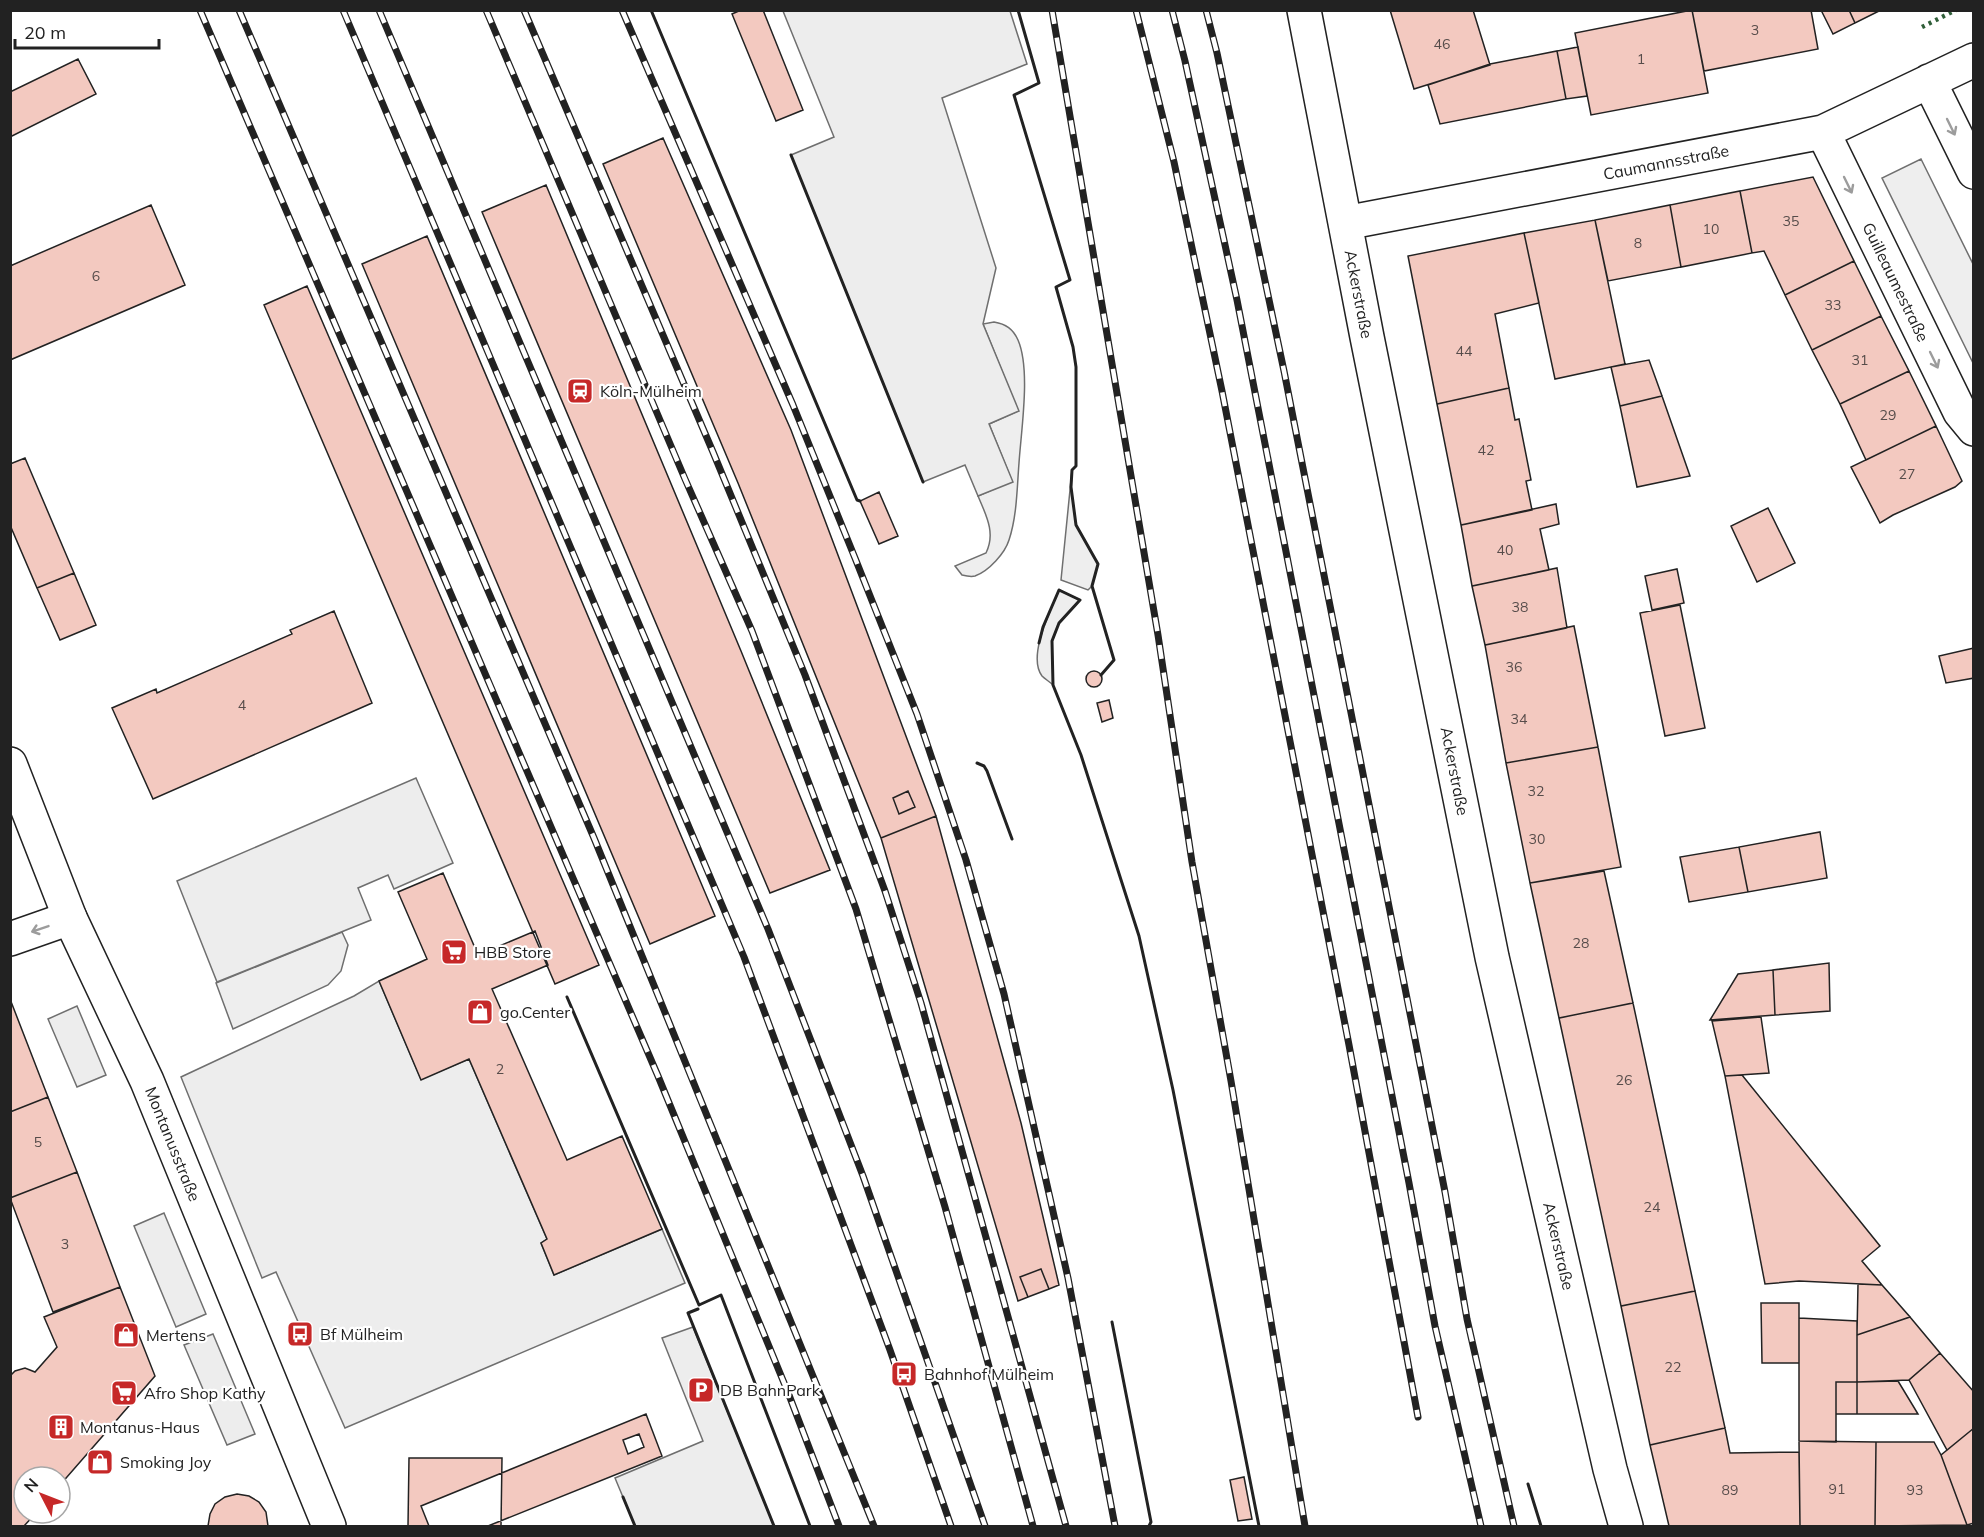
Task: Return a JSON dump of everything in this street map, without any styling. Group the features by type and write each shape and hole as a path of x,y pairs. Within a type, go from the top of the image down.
{"street":[{"name":"Ackerstraße","path":"1304,10 1492,957 1610,1469 1626,1527"},
{"name":"Caumannsstraße","path":"1345,223 1823,132 1974,60"},
{"path":"1929,81 1974,172"},
{"name":"Guilleaumestraße","path":"1823,132 1960,412 1974,429"},
{"name":"Montanusstraße","path":"10,764 70,918 147,1081 329,1527"},
{"path":"10,939 70,918"}],"shaded area":[{"path":"783,11 1010,11 1027,64 942,98 996,268 983,324 1019,411 989,424 1013,482 978,496 965,465 923,482 791,155 834,137"},
{"path":"1921,159 1973,264 1973,363 1882,178"},
{"path":"994,322 1009,328 1016,336 1024,367 1024,401 1016,502 1012,531 1004,550 986,570 975,576 968,576 962,575 955,566 986,553 990,538 989,524 978,496 1012,481 989,424 1018,411 983,324"},
{"path":"1072,470 1071,487 1076,525 1098,564 1092,586 1088,590 1061,580"},
{"path":"1059,590 1080,600 1059,623 1052,641 1053,685 1042,676 1037,657 1042,633"},
{"path":"416,778 453,863 394,889 388,875 358,888 371,920 217,982 177,881"},
{"path":"342,932 348,945 341,971 328,985 233,1029 216,983"},
{"path":"379,981 421,1079 469,1059 547,1239 541,1243 554,1275 662,1229 685,1283 345,1428 276,1272 262,1278 181,1077 354,996"},
{"path":"77,1006 106,1075 77,1087 48,1019"},
{"path":"164,1213 206,1314 176,1327 134,1226"},
{"name":"DB BahnPark","path":"693,1327 774,1526 635,1526 615,1478 703,1441 662,1338"},
{"path":"213,1334 255,1434 227,1445 184,1345"}],"building":[{"path":"741,10 763,10 803,110 776,121 732,14"},
{"path":"1390,10 1473,10 1490,65 1414,89"},
{"path":"1692,10 1708,93 1591,115 1575,33"},
{"path":"1692,10 1811,10 1818,49 1704,71"},
{"path":"1821,10 1849,10 1855,23 1833,34"},
{"path":"1849,10 1881,10 1855,23"},
{"path":"1578,47 1587,96 1566,99 1557,51"},
{"path":"1557,51 1566,99 1440,124 1428,85 1490,64"},
{"path":"78,59 96,94 10,137 10,92"},
{"path":"663,138 791,430 936,816 881,838 738,483 603,164","holes":["908,791 915,807 899,814 893,798"]},
{"path":"1813,177 1854,261 1785,295 1764,251 1752,253 1740,191"},
{"path":"546,185 830,870 770,893 482,212"},
{"path":"1740,191 1752,253 1681,267 1670,205"},
{"path":"151,205 185,285 10,360 10,266"},
{"path":"1670,205 1681,267 1608,281 1595,220"},
{"path":"1595,220 1625,364 1555,379 1524,233"},
{"path":"1524,233 1539,303 1495,314 1509,388 1437,404 1408,256"},
{"path":"427,236 715,916 650,944 362,264"},
{"path":"1854,261 1881,316 1812,350 1785,295"},
{"path":"307,286 599,965 555,984 264,305"},
{"path":"1881,316 1909,371 1840,404 1812,350"},
{"path":"1649,360 1662,396 1620,406 1611,367"},
{"path":"1909,371 1936,426 1866,460 1840,404"},
{"path":"1509,388 1515,420 1519,419 1531,480 1526,481 1532,510 1461,525 1437,404"},
{"path":"1662,396 1690,476 1637,487 1620,406"},
{"path":"1936,426 1962,481 1955,487 1880,523 1851,467"},
{"path":"25,458 74,573 37,588 10,525 10,464"},
{"path":"879,492 898,536 879,544 860,501"},
{"path":"1556,504 1559,524 1540,529 1549,570 1472,586 1461,525"},
{"path":"1768,508 1795,563 1757,582 1731,526"},
{"path":"1557,568 1567,628 1485,645 1472,586"},
{"path":"1677,569 1684,603 1652,610 1645,576"},
{"path":"74,573 96,625 60,640 37,588"},
{"path":"1680,605 1705,728 1665,736 1640,613"},
{"path":"334,611 372,703 153,799 112,708 156,689 157,693 292,634 290,630"},
{"path":"1574,626 1598,747 1506,763 1485,645"},
{"path":"1974,648 1974,678 1946,683 1939,656"},
{"path":"1094,671 1102,679 1094,687 1086,679"},
{"path":"1109,700 1113,718 1102,722 1097,703"},
{"path":"1598,747 1621,867 1530,883 1506,763"},
{"path":"908,791 915,807 899,814 893,798"},
{"path":"936,816 1021,1123 1059,1285 1049,1289 1041,1269 1020,1277 1028,1297 1018,1301 881,838"},
{"path":"1820,832 1827,878 1748,892 1739,847"},
{"path":"1739,847 1748,892 1689,902 1680,857"},
{"path":"1604,871 1633,1003 1559,1018 1530,883"},
{"path":"443,873 478,955 535,931 548,965 492,989 567,1160 622,1136 662,1229 554,1275 541,1243 547,1239 469,1059 421,1080 379,981 427,959 398,892"},
{"path":"1829,963 1830,1011 1775,1015 1773,970"},
{"path":"1773,970 1775,1015 1710,1020 1738,974"},
{"path":"10,999 48,1097 10,1112"},
{"path":"1633,1003 1695,1291 1621,1306 1559,1018"},
{"path":"1761,1017 1769,1073 1725,1076 1712,1021"},
{"path":"1742,1075 1880,1246 1862,1261 1882,1285 1799,1281 1765,1284 1725,1076"},
{"path":"48,1097 77,1172 10,1198 10,1112"},
{"path":"77,1172 120,1287 53,1312 10,1198"},
{"path":"1041,1269 1049,1289 1028,1297 1020,1277"},
{"path":"1858,1284 1882,1285 1910,1317 1857,1335"},
{"name":"Montanus-Haus","path":"120,1287 155,1376 72,1471 72,1465 12,1465 12,1525 25,1525 10,1526 10,1376 15,1371 25,1368 35,1372 57,1347 44,1317"},
{"path":"1695,1291 1725,1428 1650,1445 1621,1306"},
{"path":"1761,1303 1799,1303 1799,1363 1762,1363"},
{"path":"1910,1317 1940,1353 1909,1380 1857,1382 1857,1335"},
{"path":"1799,1318 1857,1321 1857,1382 1836,1382 1836,1442 1799,1441"},
{"path":"1940,1353 1974,1392 1974,1428 1947,1450 1909,1380"},
{"path":"1898,1381 1918,1414 1857,1414 1857,1382"},
{"path":"1836,1382 1857,1382 1857,1414 1836,1414"},
{"path":"646,1414 662,1456 488,1526 429,1526 421,1506"},
{"path":"1725,1428 1730,1453 1799,1452 1800,1526 1669,1526 1650,1445"},
{"path":"1974,1428 1974,1523 1967,1525 1941,1455"},
{"path":"639,1434 644,1447 628,1454 623,1440"},
{"path":"1799,1441 1876,1442 1875,1526 1800,1526"},
{"path":"1876,1442 1934,1442 1967,1525 1875,1526"},
{"path":"409,1458 502,1458 501,1526 408,1526"},
{"path":"1244,1477 1252,1519 1238,1521 1230,1480"},
{"path":"237,1494 249,1496 259,1502 266,1512 268,1526 208,1526 215,1504 225,1497"}],"railway":[{"path":"200,10 658,1076 789,1395 839,1526"},
{"path":"239,10 594,838 874,1526"},
{"path":"343,10 744,957 890,1350 951,1526"},
{"path":"379,10 768,929 863,1176 985,1526"},
{"path":"486,10 752,631 856,909 945,1207 1033,1526"},
{"path":"524,10 713,452 805,675 885,891 921,1003 1066,1526"},
{"path":"622,10 793,405 855,558 917,714 966,860 1004,994 1068,1278 1115,1526"},
{"path":"1052,10 1158,635 1192,862 1305,1526"},
{"path":"1136,10 1174,162 1222,391 1349,1045 1418,1417"},
{"path":"1172,10 1237,300 1435,1326 1481,1526"},
{"path":"1206,10 1284,371 1445,1192 1467,1319 1514,1526"}],"hedge":[{"path":"1922,27 1956,10"}],"wall":[{"path":"651,10 857,500 860,501"},
{"path":"1018,10 1039,83 1014,95 1070,280 1056,287 1073,347 1076,367 1076,466 1072,470 1071,487 1076,525 1098,564 1092,586 1114,660 1101,675"},
{"path":"791,155 923,482"},
{"path":"1039,643 1043,627 1059,590 1080,600 1059,623 1052,641 1053,685 1081,755 1139,936 1173,1090 1259,1526"},
{"path":"977,763 984,766 987,771 1012,839"},
{"path":"567,997 699,1305 721,1295 810,1526"},
{"path":"698,1309 688,1313 774,1526"},
{"path":"1112,1322 1151,1522 1149,1526"},
{"path":"1528,1484 1541,1526"},
{"path":"623,1497 635,1526"}],"place":[{"name":"Köln-Mülheim","path":"580,391"},
{"name":"HBB Store","path":"454,952"},
{"name":"go.Center","path":"480,1012"},
{"name":"Bf Mülheim","path":"300,1334"},
{"name":"Mertens","path":"126,1335"},
{"name":"Bahnhof Mülheim","path":"904,1374"},
{"name":"DB BahnPark","path":"701,1390"},
{"name":"Afro Shop Kathy","path":"124,1393"},
{"name":"Montanus-Haus","path":"61,1427"},
{"name":"Smoking Joy","path":"100,1462"}]}
